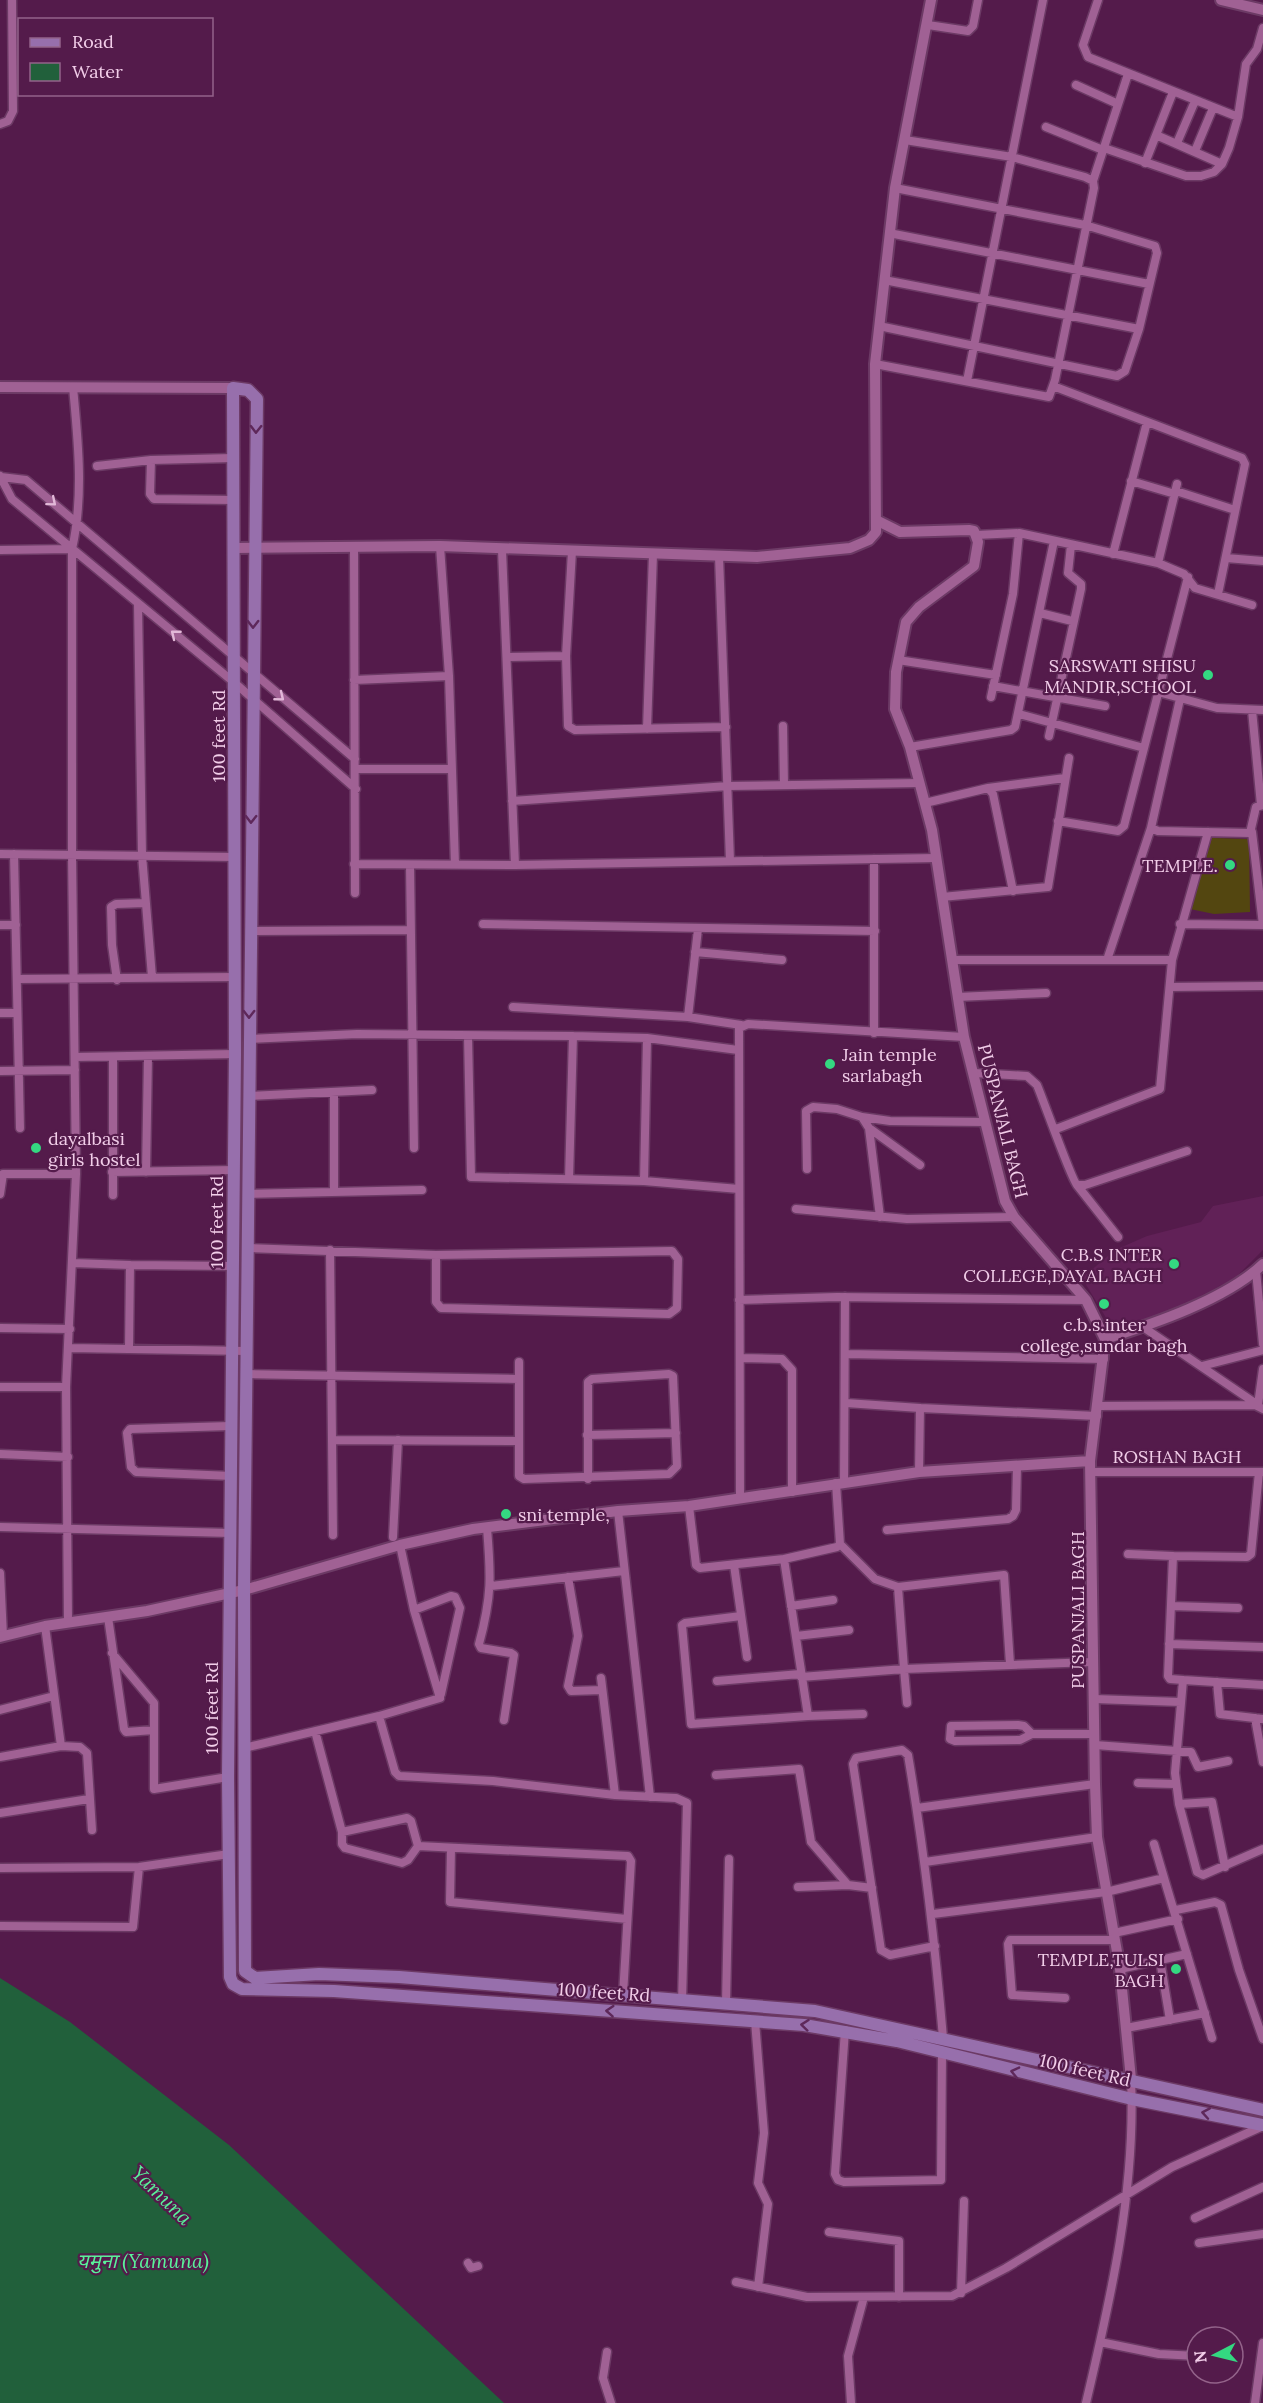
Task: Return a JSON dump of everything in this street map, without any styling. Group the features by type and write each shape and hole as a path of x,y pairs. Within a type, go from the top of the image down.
{"main road":[{"name":"100 feet Rd","path":"233,388 236,1054 230,1426 232,1476 228,1777 231,1977 233,1983 242,1989 334,1991 755,2021 846,2031 1132,2099 1263,2126"},
{"path":"233,388 248,390 257,399 244,1590 244,1960 247,1974 255,1978 319,1974 399,1977 682,2002 726,2003 814,2011 1131,2079 1263,2110"},
{"path":"846,2031 851,2018"}],"street":[{"path":"0,124 8,121 13,111 12,0"},
{"path":"235,548 354,549 440,546 502,550 757,557 850,548 873,536 876,520 875,364 889,233 895,188 931,0"},
{"path":"928,25 968,31 972,26 978,0"},
{"path":"967,381 1043,0"},
{"path":"1098,0 1083,51 1091,59 1238,117"},
{"path":"1221,0 1263,10"},
{"path":"1046,127 1103,149 1192,177 1208,175 1221,164 1238,117 1246,64 1257,49 1263,28"},
{"path":"875,364 1046,397 1050,395 1077,270 1084,225 1094,188 1093,181 1128,74"},
{"path":"1076,85 1118,104"},
{"path":"1145,163 1173,92"},
{"path":"1176,143 1195,101"},
{"path":"1195,151 1213,108"},
{"path":"1156,135 1221,164"},
{"path":"905,140 1012,157 1093,181"},
{"path":"879,326 1119,376 1125,371 1138,329 1156,248 1084,225 895,188"},
{"path":"889,233 1149,284"},
{"path":"884,280 1138,329"},
{"path":"1053,386 1242,458 1245,464 1218,594"},
{"path":"0,387 233,388"},
{"path":"68,1622 66,1387 76,1174 72,854 72,549 78,524 79,468 73,387"},
{"path":"1113,554 1147,422"},
{"path":"97,466 151,460 234,458"},
{"path":"151,460 150,494 153,499 234,500"},
{"path":"1,476 26,480 355,764 452,769"},
{"path":"1,476 12,499 236,684 356,789"},
{"path":"1131,480 1176,490 1235,510"},
{"path":"1158,563 1176,490"},
{"path":"876,520 900,532 969,530 976,535 1020,533 1158,563 1180,571 1188,577 1195,588 1252,605"},
{"path":"991,697 1013,594 1020,533"},
{"name":"PUSPANJALI BAGH","path":"976,535 978,547 974,566 910,615 902,631 898,660 896,714 910,747 925,803 936,858 964,1037 1005,1201 1014,1216 1086,1300 1105,1339 1091,1466 1095,1784 1097,1837 1120,1969 1131,2079"},
{"path":"910,747 1011,730 1024,692 1054,541"},
{"path":"1048,736 1081,584 1068,573 1071,545"},
{"path":"440,546 449,676 455,865"},
{"path":"0,550 72,549"},
{"path":"354,549 355,893"},
{"path":"502,550 515,865"},
{"path":"572,551 566,656 567,722 571,728 726,727"},
{"path":"647,729 652,554"},
{"path":"719,556 730,861"},
{"path":"1226,558 1263,561"},
{"path":"1058,821 1118,831 1123,829 1188,577"},
{"path":"138,604 142,855 152,977"},
{"path":"1040,613 1072,621"},
{"path":"508,657 566,656"},
{"path":"898,660 996,675"},
{"path":"354,680 449,676"},
{"path":"993,686 1105,706"},
{"path":"1158,692 1217,708 1263,710"},
{"path":"1107,960 1151,828 1180,699"},
{"path":"1180,924 1263,925 1252,832 1255,810 1262,805 1252,710"},
{"path":"1018,714 1144,748"},
{"path":"783,726 784,785"},
{"path":"942,897 1044,889 1049,885 1069,758"},
{"path":"925,803 988,788 1065,778"},
{"path":"512,801 728,786 920,783"},
{"path":"988,788 993,794 1013,891"},
{"path":"1151,828 1158,831 1252,832"},
{"path":"1056,1129 1160,1089 1172,960 1180,924 1208,832"},
{"path":"0,854 236,856"},
{"path":"14,854 20,1128"},
{"path":"354,864 515,865 936,858"},
{"path":"874,859 874,1034"},
{"path":"410,865 414,1148"},
{"path":"117,980 112,945 111,908 116,904 145,903"},
{"path":"483,924 875,930"},
{"path":"0,926 16,925"},
{"path":"688,1017 698,929"},
{"path":"250,931 411,930"},
{"path":"695,952 782,960"},
{"path":"952,960 1172,960"},
{"path":"18,979 73,981 152,977 236,977"},
{"path":"1170,987 1263,986"},
{"path":"957,997 1046,993"},
{"path":"513,1006 688,1017 741,1025 874,1034 964,1037"},
{"path":"0,1013 17,1013"},
{"path":"740,1498 738,1030 741,1025"},
{"path":"249,1038 413,1035 573,1036 647,1038 738,1050"},
{"path":"468,1036 471,1177 644,1181 739,1189"},
{"path":"569,1179 573,1036"},
{"path":"644,1181 647,1038"},
{"path":"75,1057 236,1054"},
{"path":"146,1172 148,1056"},
{"path":"113,1057 113,1195"},
{"path":"0,1071 75,1070"},
{"path":"974,1073 1027,1076 1032,1079 1037,1085 1056,1129 1071,1178 1118,1237"},
{"path":"249,1096 372,1090"},
{"path":"334,1092 334,1190"},
{"path":"807,1169 806,1111 808,1108 837,1109 862,1118 890,1121 985,1122"},
{"path":"862,1118 869,1128 920,1165"},
{"path":"869,1128 880,1217"},
{"path":"1077,1185 1085,1185 1187,1151"},
{"path":"112,1172 235,1170"},
{"path":"0,1194 2,1174 76,1174"},
{"path":"248,1194 334,1190 422,1190"},
{"path":"796,1209 880,1217 1014,1216"},
{"path":"248,1248 436,1255 672,1251 678,1259 677,1308 669,1314 441,1308 436,1298 436,1255"},
{"path":"330,1250 333,1534"},
{"path":"73,1263 234,1266"},
{"path":"129,1349 130,1265"},
{"path":"1105,1339 1143,1327 1235,1286 1260,1268"},
{"path":"1260,1268 1263,1344"},
{"path":"739,1300 845,1297 1086,1300"},
{"path":"845,1297 846,1403 840,1483 840,1544 875,1579 898,1587 1004,1575 1010,1664"},
{"path":"1143,1327 1260,1407"},
{"path":"0,1328 70,1329"},
{"path":"69,1348 247,1351"},
{"path":"1202,1366 1263,1350"},
{"path":"846,1354 1104,1359"},
{"path":"740,1358 782,1359 792,1370 792,1492"},
{"path":"519,1362 521,1478 588,1479 669,1474 677,1466 675,1381 669,1374 592,1379 588,1382 588,1479"},
{"path":"1260,1407 1263,1369"},
{"path":"246,1374 519,1379"},
{"path":"0,1387 66,1387"},
{"path":"846,1403 920,1408 1098,1411 1260,1407"},
{"path":"919,1473 920,1408"},
{"path":"230,1426 130,1429 127,1433 131,1467 136,1472 232,1476"},
{"path":"587,1435 676,1433"},
{"path":"332,1440 519,1441"},
{"path":"398,1440 397,1541 414,1610 440,1698"},
{"path":"0,1454 68,1457"},
{"path":"887,1530 1008,1519 1016,1510 1017,1466"},
{"path":"0,1573 2,1637 45,1626 147,1611 244,1590 397,1541 618,1511 689,1506 919,1473 1017,1466 1091,1466"},
{"name":"ROSHAN BAGH","path":"1091,1466 1261,1472"},
{"path":"1128,1554 1247,1557 1251,1554 1261,1472"},
{"path":"689,1506 696,1565 705,1569 784,1558 837,1547 840,1544"},
{"path":"618,1511 650,1797"},
{"path":"0,1527 231,1533"},
{"path":"487,1528 491,1586 489,1607 478,1644 481,1647 514,1655 504,1720"},
{"path":"1173,1556 1168,1677 1263,1685"},
{"path":"784,1558 808,1716"},
{"path":"734,1565 747,1657"},
{"path":"491,1586 624,1571"},
{"path":"568,1577 578,1636 568,1686 571,1690 602,1690"},
{"path":"898,1587 907,1702"},
{"path":"414,1610 451,1596 460,1608 440,1698"},
{"path":"792,1606 833,1600"},
{"path":"1171,1606 1238,1608"},
{"path":"741,1616 682,1625 691,1724 863,1714"},
{"path":"108,1617 125,1731 154,1730"},
{"path":"45,1626 61,1746"},
{"path":"796,1636 849,1630"},
{"path":"1169,1644 1263,1647"},
{"path":"112,1653 154,1702 154,1789 228,1777"},
{"path":"717,1681 904,1669 1093,1662"},
{"path":"601,1678 615,1796"},
{"path":"1183,1680 1176,1752 1176,1784 1179,1804 1198,1874 1203,1875 1225,1867 1263,1849"},
{"path":"1217,1682 1220,1714 1259,1718 1263,1762"},
{"path":"0,1710 54,1696"},
{"path":"244,1748 379,1716 440,1698"},
{"path":"1094,1699 1181,1702"},
{"path":"379,1716 395,1772 399,1776 493,1781 615,1796 682,1799 687,1803 682,2002"},
{"path":"1032,1734 1024,1726 1018,1725 951,1726 949,1729 950,1739 955,1742 1020,1740 1032,1734 1095,1739 1176,1752 1191,1752 1198,1767 1228,1761"},
{"path":"315,1731 342,1832 342,1844 345,1848 402,1863 408,1860 418,1846"},
{"path":"0,1757 61,1746 80,1747 87,1754 92,1830"},
{"path":"935,1946 890,1955 882,1953 854,1760 904,1751 908,1755 933,1914 943,2038"},
{"path":"716,1775 799,1769 811,1842 848,1885"},
{"path":"1138,1783 1176,1784"},
{"path":"917,1808 1095,1784"},
{"path":"0,1813 89,1799"},
{"path":"1179,1804 1212,1802 1225,1867"},
{"path":"342,1832 403,1817 411,1821 418,1846"},
{"path":"925,1862 1097,1837"},
{"path":"1154,1844 1177,1914 1212,2038"},
{"path":"418,1846 628,1856 631,1861 623,1995"},
{"path":"451,1848 448,1898 450,1902 627,1919"},
{"path":"0,1868 139,1867 229,1854"},
{"path":"726,2003 729,1859"},
{"path":"0,1926 133,1927 139,1867"},
{"path":"933,1914 1106,1892 1164,1878"},
{"path":"798,1887 848,1885 872,1888"},
{"path":"1065,1998 1012,1995 1008,1944 1010,1941 1115,1936 1215,1902 1221,1905 1239,1971 1263,2039"},
{"path":"1120,1969 1187,1954"},
{"path":"1160,1960 1170,2020"},
{"path":"1126,2028 1205,2013"},
{"path":"755,2021 764,2133 758,2183 768,2199 758,2288"},
{"path":"846,2031 835,2174 838,2180 844,2182 941,2180 942,2054"},
{"path":"1086,2403 1100,2342 1127,2193 1131,2079"},
{"path":"736,2282 800,2297 945,2296 961,2293 1172,2167 1263,2126"},
{"path":"1195,2218 1263,2187"},
{"path":"961,2293 964,2201"},
{"path":"829,2232 899,2241 899,2297"},
{"path":"1199,2243 1263,2234"},
{"path":"468,2263 471,2268 478,2266"},
{"path":"851,2403 848,2356 864,2297"},
{"path":"1100,2342 1159,2354 1185,2355"},
{"path":"1255,2403 1263,2343"},
{"path":"606,2352 603,2378 612,2403"}],"shaded area":[{"path":"1212,838 1249,839 1250,912 1214,914 1190,909"},
{"name":"C.B.S INTER COLLEGE,DAYAL BAGH","path":"1263,1196 1263,1250 1235,1278 1142,1327 1114,1331 1082,1278 1115,1250 1147,1236 1201,1222 1213,1206"}],"water":[{"name":"यमुना (Yamuna)","path":"0,1978 70,2022 229,2145 504,2403 0,2403"}],"place":[{"name":"SARSWATI SHISU MANDIR,SCHOOL","path":"1208,675"},
{"name":"TEMPLE.","path":"1230,865"},
{"name":"Jain temple sarlabagh","path":"830,1064"},
{"name":"dayalbasi girls hostel","path":"36,1148"},
{"name":"C.B.S INTER COLLEGE,DAYAL BAGH","path":"1174,1264"},
{"name":"c.b.s.inter college,sundar bagh","path":"1104,1304"},
{"name":"sni temple,","path":"506,1514"},
{"name":"TEMPLE,TULSI BAGH","path":"1176,1969"}],"water label":[{"name":"Yamuna","path":"162,2195"}]}
